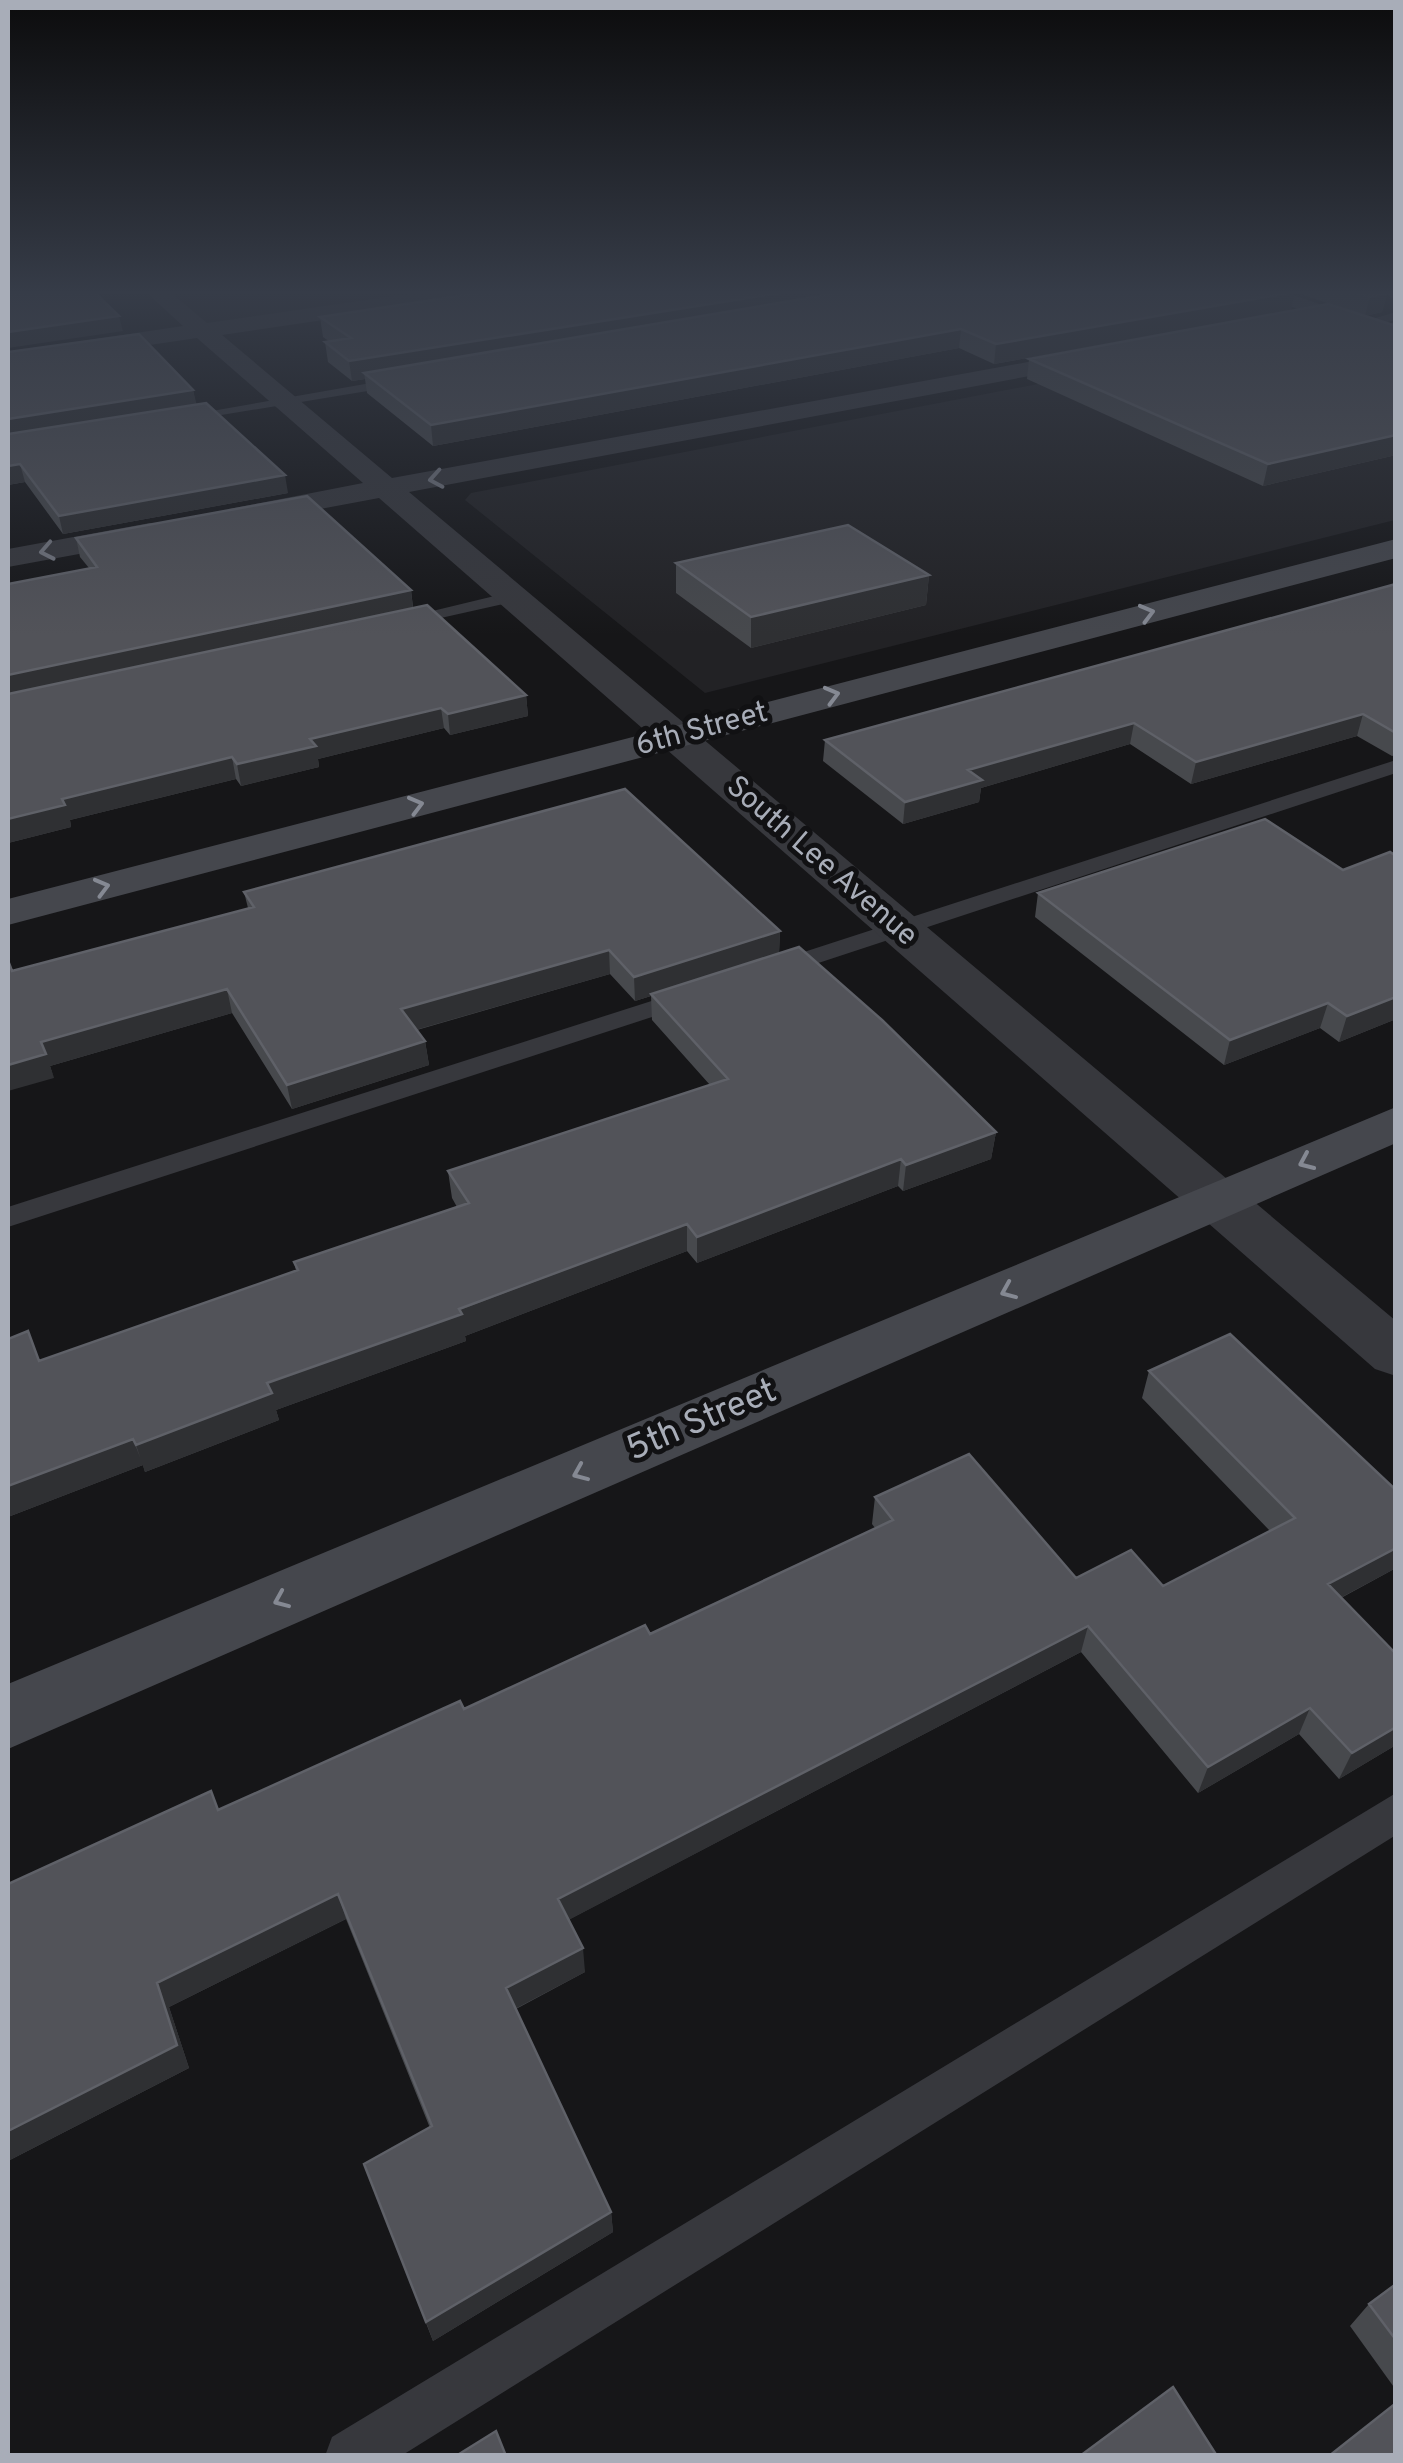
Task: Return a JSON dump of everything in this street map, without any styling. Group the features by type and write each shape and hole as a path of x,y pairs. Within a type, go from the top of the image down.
{"street":[{"name":"South Lee Avenue","path":"289,406 1396,1354"},
{"path":"218,519 828,406"},
{"path":"8,558 179,526"},
{"name":"6th Street","path":"8,912 1396,548"},
{"name":"5th Street","path":"8,1717 1396,1123"}],"lane":[{"path":"161,421 253,406"},
{"path":"377,626 511,597"},
{"path":"758,975 1396,766"},
{"path":"8,1217 720,988"},
{"path":"352,2456 1396,1812"}],"shaded area":[{"path":"924,406 1395,406 1395,520 705,693 465,500 471,493"}],"building":[{"path":"8,406 91,406 8,419"},
{"path":"187,406 209,406 285,475 59,516 20,464 8,466 8,434"},
{"path":"406,406 536,406 431,425"},
{"path":"1136,406 1396,406 1396,435 1268,464"},
{"path":"307,496 411,590 8,675 8,584 97,567 76,538"},
{"path":"848,525 929,575 751,617 676,563"},
{"path":"1396,584 1396,733 1363,714 1196,762 1134,723 968,770 982,780 905,802 825,740"},
{"path":"427,605 526,695 448,714 441,708 310,739 316,746 237,764 232,757 62,799 65,805 8,819 8,694"},
{"path":"625,789 780,931 634,977 609,950 401,1009 425,1041 287,1085 227,989 41,1042 46,1054 8,1065 9,963 12,971 254,907 244,892"},
{"path":"1265,819 1343,870 1390,852 1396,856 1396,997 1347,1016 1328,1003 1230,1040 1038,893"},
{"path":"799,947 882,1020 996,1132 906,1165 901,1159 697,1237 687,1224 459,1309 462,1314 267,1383 272,1393 136,1445 133,1439 8,1486 8,1339 28,1331 39,1361 298,1270 294,1262 469,1203 448,1171 728,1079 651,994"},
{"path":"1230,1334 1396,1490 1396,1548 1328,1584 1396,1654 1396,1727 1352,1753 1310,1708 1208,1767 1088,1626 558,1899 583,1948 506,1988 611,2212 426,2322 364,2164 432,2126 338,1894 157,1983 177,2045 8,2131 8,1884 211,1791 218,1810 460,1701 464,1709 645,1625 650,1634 893,1520 875,1497 969,1454 1076,1578 1131,1550 1163,1586 1295,1518 1149,1371"},
{"path":"1396,2284 1396,2340 1369,2304"},
{"path":"1173,2387 1217,2456 1080,2456"},
{"path":"1396,2403 1396,2456 1329,2456"},
{"path":"496,2431 506,2456 456,2456"}]}
